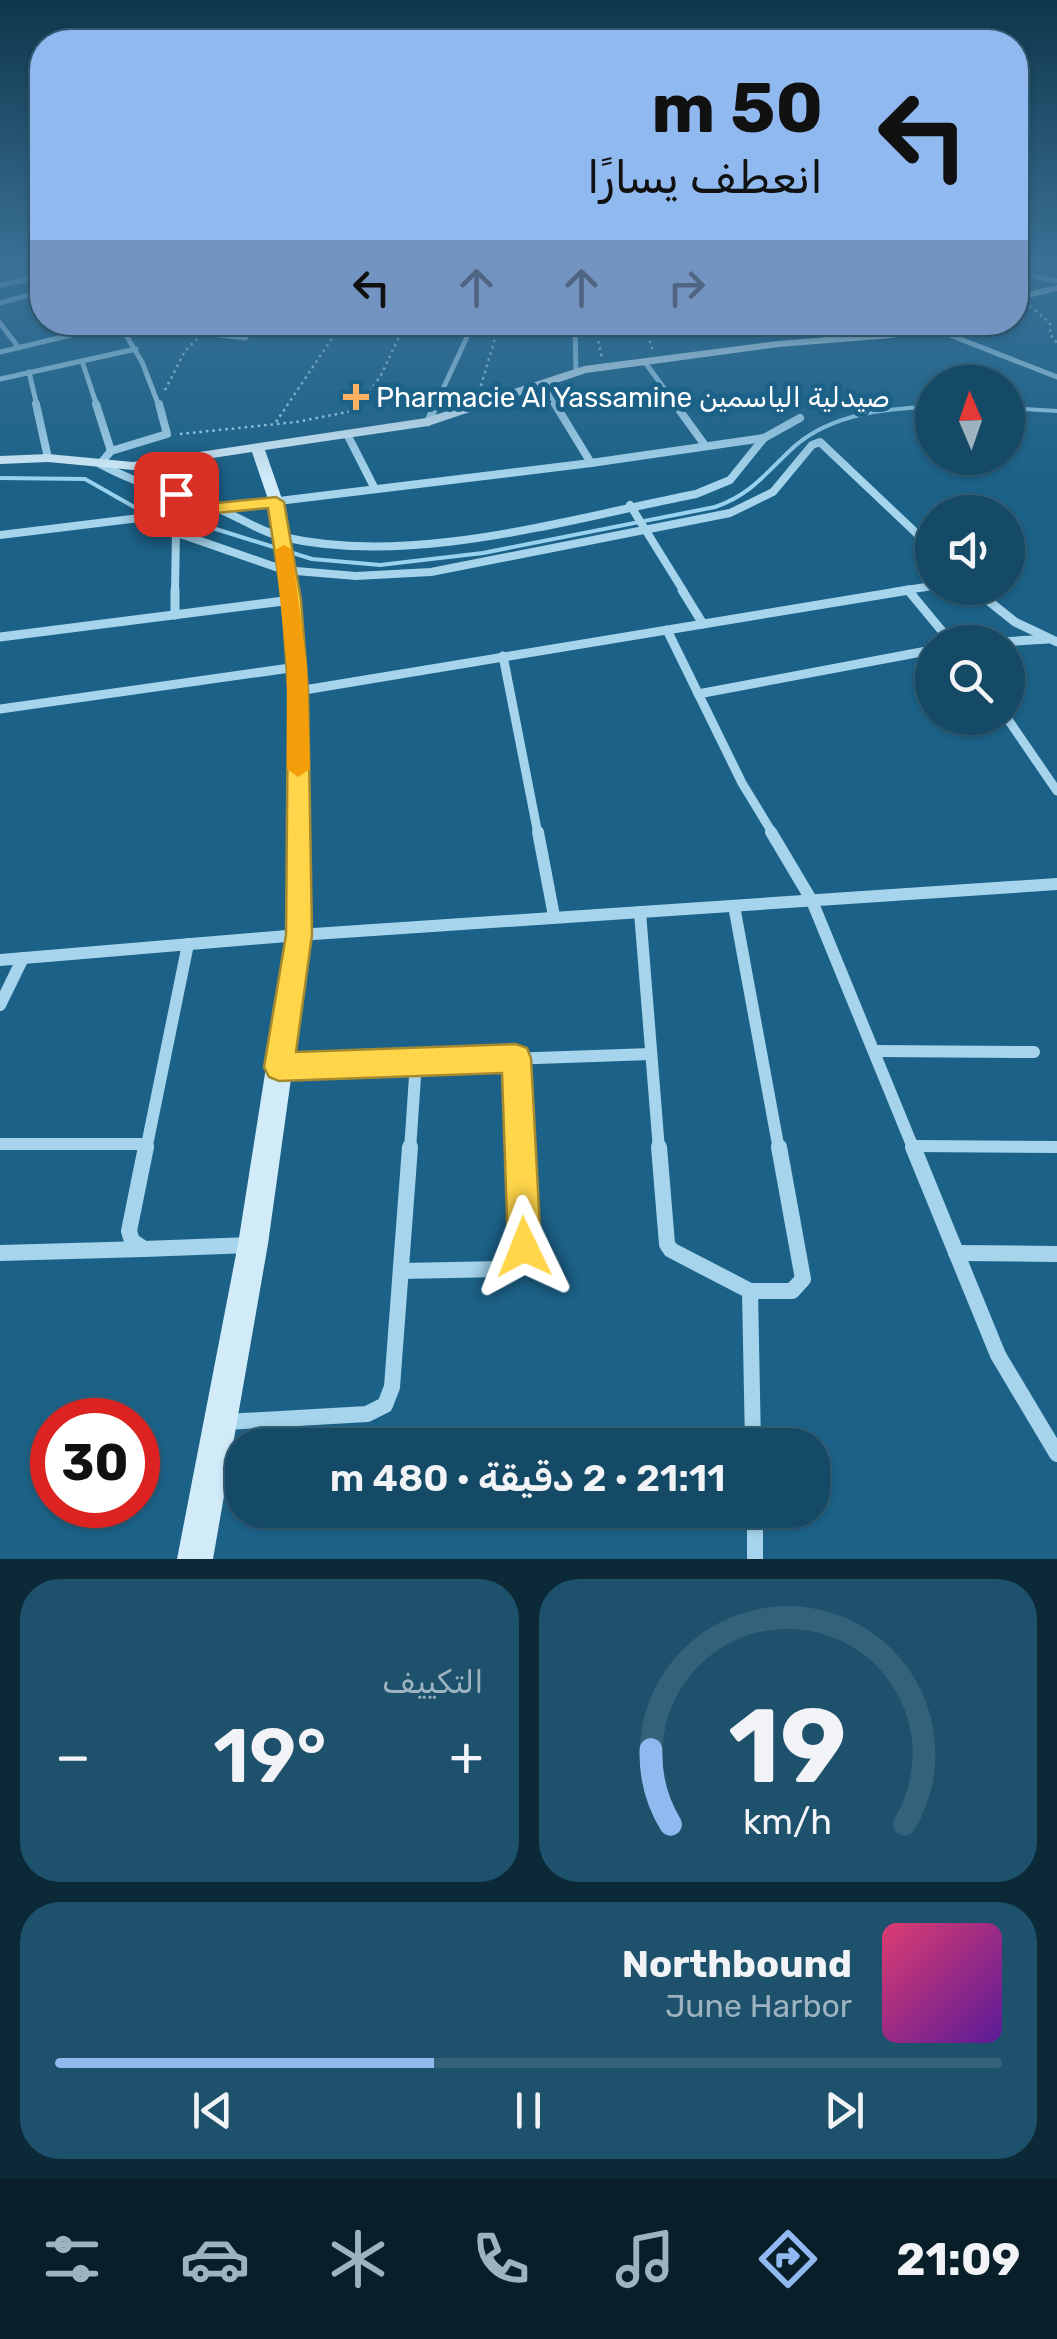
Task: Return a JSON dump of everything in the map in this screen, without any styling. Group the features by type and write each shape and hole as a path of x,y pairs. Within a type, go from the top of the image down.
{"street":[{"path":"9,335 19,348"},
{"path":"0,352 72,335"},
{"path":"100,464 111,452 166,436 160,402 127,335"},
{"path":"220,335 247,335"},
{"path":"428,422 468,335"},
{"path":"575,335 576,372"},
{"path":"825,335 836,339"},
{"path":"0,460 48,458 133,466 428,422 576,372 871,335"},
{"path":"950,335 1057,376"},
{"path":"0,379 136,349"},
{"path":"82,360 111,452"},
{"path":"650,360 704,444"},
{"path":"29,372 48,458"},
{"path":"543,383 591,463"},
{"path":"0,534 591,463 764,438 800,418"},
{"path":"346,434 375,489"},
{"path":"100,464 136,484 216,508 284,554 407,547 633,509 717,486 740,472 764,438"},
{"path":"137,519 396,576 730,513 773,492 812,445 820,442 915,532"},
{"path":"195,1559 253,1244 299,935 298,679 292,600 276,502 257,447"},
{"path":"633,509 703,624"},
{"path":"175,615 176,530"},
{"path":"0,709 503,656 915,589"},
{"path":"908,590 938,625"},
{"path":"0,638 292,600"},
{"path":"994,605 1015,622 1053,640"},
{"path":"667,630 742,784 812,901 998,1355 1057,1454"},
{"path":"1025,641 1053,640"},
{"path":"698,694 915,653"},
{"path":"503,656 554,916"},
{"path":"1019,735 1057,791"},
{"path":"0,960 554,916 1057,884"},
{"path":"640,912 667,1244 671,1250 750,1291 792,1291 803,1279 734,906"},
{"path":"144,1249 132,1241 129,1232 188,944"},
{"path":"0,1005 23,958"},
{"path":"874,1051 1034,1052"},
{"path":"279,1067 651,1054"},
{"path":"401,1271 502,1269 516,1264 524,1247 516,1058"},
{"path":"220,1423 367,1414 385,1405 392,1387 416,1062"},
{"path":"0,1144 145,1144"},
{"path":"913,1146 1057,1146"},
{"path":"0,1253 253,1244"},
{"path":"956,1253 1057,1254"},
{"path":"750,1291 753,1428"},
{"path":"755,1528 756,1559"}],"path":[{"path":"160,402 185,351 202,335"},
{"path":"274,424 334,335"},
{"path":"166,436 274,424 361,408 399,335"},
{"path":"477,406 486,358 495,335"},
{"path":"597,335 605,367"},
{"path":"646,335 650,360"}],"waterway":[{"path":"174,516 312,559 380,565 483,553 715,507 750,488 796,445 826,426 879,411 915,408"},
{"path":"1025,409 1057,411"},
{"path":"0,478 85,479 136,508 158,513"}],"slow traffic":[{"path":"284,550 297,667 298,769"}],"place":[{"name":"Pharmacie Al Yassamine صيدلية الياسمين","path":"356,397"}],"route":[{"path":"176,494 216,508 276,502 292,600 298,691 299,935 279,1067 516,1058 524,1247"}]}
